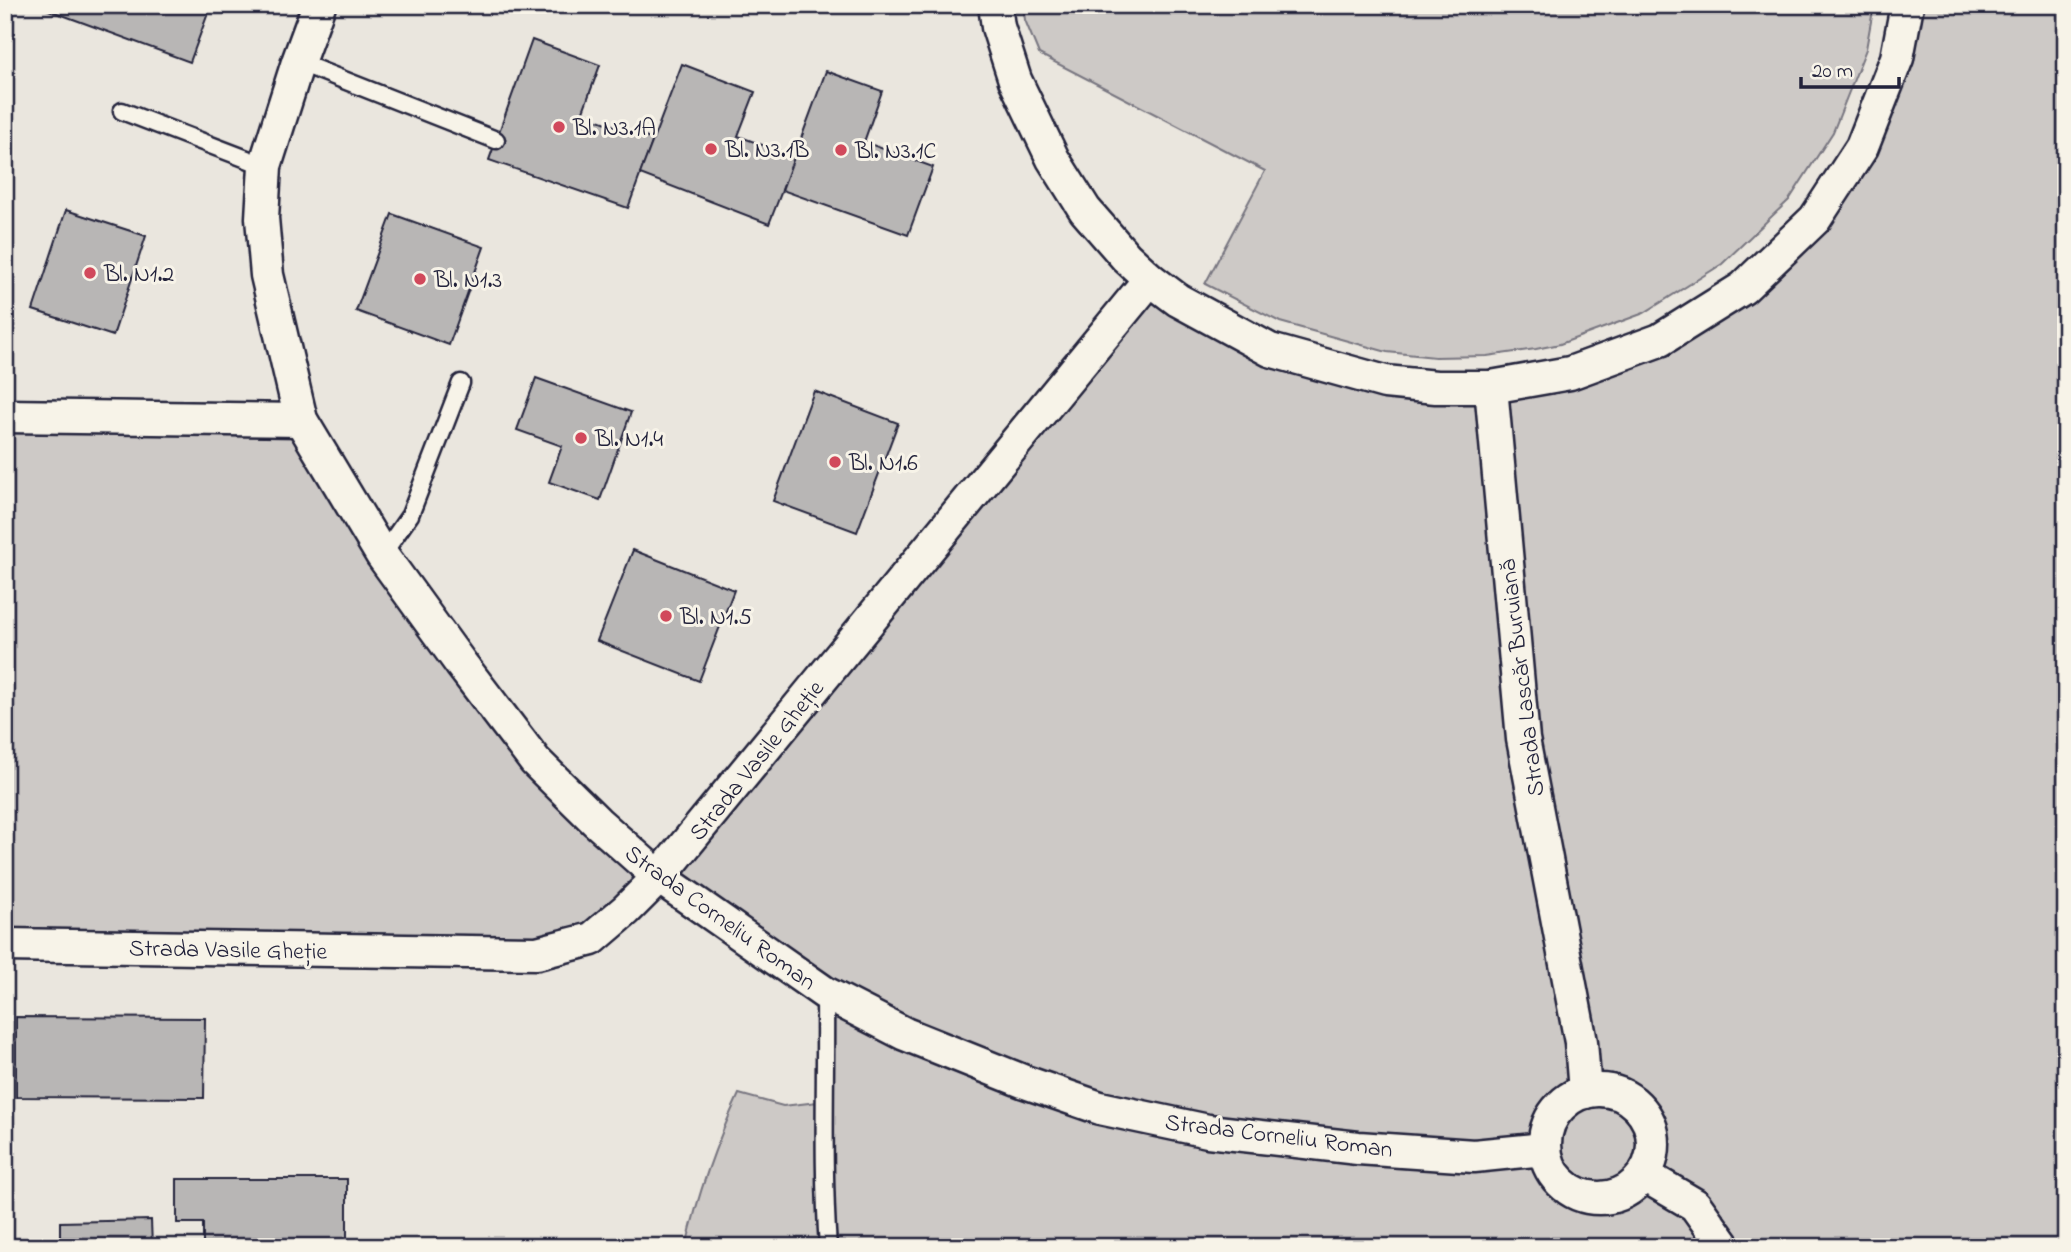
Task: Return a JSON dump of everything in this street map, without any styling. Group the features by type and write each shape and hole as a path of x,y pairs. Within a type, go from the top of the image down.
{"street":[{"name":"Strada Corneliu Roman","path":"320,5 298,62 265,166 262,218 267,275 301,420 382,555 461,664 535,761 597,822 659,877 824,993 905,1034 1025,1082 1100,1108 1208,1131 1358,1148 1474,1156 1544,1149"},
{"path":"995,5 998,27 1016,80 1053,159 1085,210 1126,257 1150,279 1178,300 1270,350 1385,382 1436,387 1491,387 1570,373 1660,340 1743,288 1815,219 1862,147 1897,58 1907,5"},
{"name":"Strada Vasile Gheție","path":"5,945 537,953 592,939 626,911 659,877 1150,279"},
{"name":"Strada Lascăr Buruiană","path":"1491,387 1523,739 1581,1042 1585,1091"},
{"path":"5,416 301,420"},
{"path":"1585,1091 1614,1091 1625,1096 1640,1109 1649,1122 1653,1140 1652,1158 1644,1175 1630,1189 1613,1198 1588,1198 1570,1191 1552,1172 1544,1149 1550,1119 1566,1101 1585,1091"},
{"path":"1644,1175 1695,1205 1725,1247"}],"lane":[{"path":"298,62 496,140"},
{"path":"122,111 265,166"},
{"path":"382,555 410,516 461,383"},
{"path":"824,993 826,1101 823,1176 828,1247"}],"shaded area":[{"path":"1023,5 1874,5 1866,49 1833,132 1789,200 1722,264 1644,313 1560,344 1487,356 1435,357 1387,352 1280,322 1205,284 1265,171 1039,54 1025,20"},
{"path":"1907,5 2066,5 2066,1247 686,1247 708,1169 739,1094 783,1106 826,1101 825,993 660,877 592,939 5,945 5,416 301,420 461,664 659,877 1150,279 1214,322 1436,387 1660,340 1815,219"}],"building":[{"path":"35,5 211,5 190,62"},
{"name":"Bl. N3.1A","path":"532,40 600,65 582,114 653,140 628,208 489,160"},
{"name":"Bl. N3.1B","path":"682,64 755,92 738,136 795,157 769,224 640,174"},
{"name":"Bl. N3.1C","path":"826,71 882,91 864,142 933,167 908,235 782,190"},
{"name":"Bl. N1.2","path":"66,210 146,236 113,336 33,310"},
{"name":"Bl. N1.3","path":"392,214 484,247 449,345 356,311"},
{"name":"Bl. N1.4","path":"536,378 631,412 600,500 549,482 562,446 517,430"},
{"name":"Bl. N1.6","path":"814,391 898,423 857,532 773,501"},
{"name":"Bl. N1.5","path":"633,550 734,590 699,681 597,641"},
{"path":"16,1017 205,1018 204,1098 16,1097"},
{"path":"177,1179 347,1179 347,1243 301,1243 301,1247 203,1247 203,1223 177,1223"},
{"path":"151,1220 152,1247 60,1247 60,1222"}],"place":[{"name":"Bl. N3.1A","path":"559,127"},
{"name":"Bl. N3.1B","path":"711,149"},
{"name":"Bl. N3.1C","path":"841,150"},
{"name":"Bl. N1.2","path":"90,273"},
{"name":"Bl. N1.3","path":"420,279"},
{"name":"Bl. N1.4","path":"581,438"},
{"name":"Bl. N1.6","path":"835,462"},
{"name":"Bl. N1.5","path":"666,616"}]}
